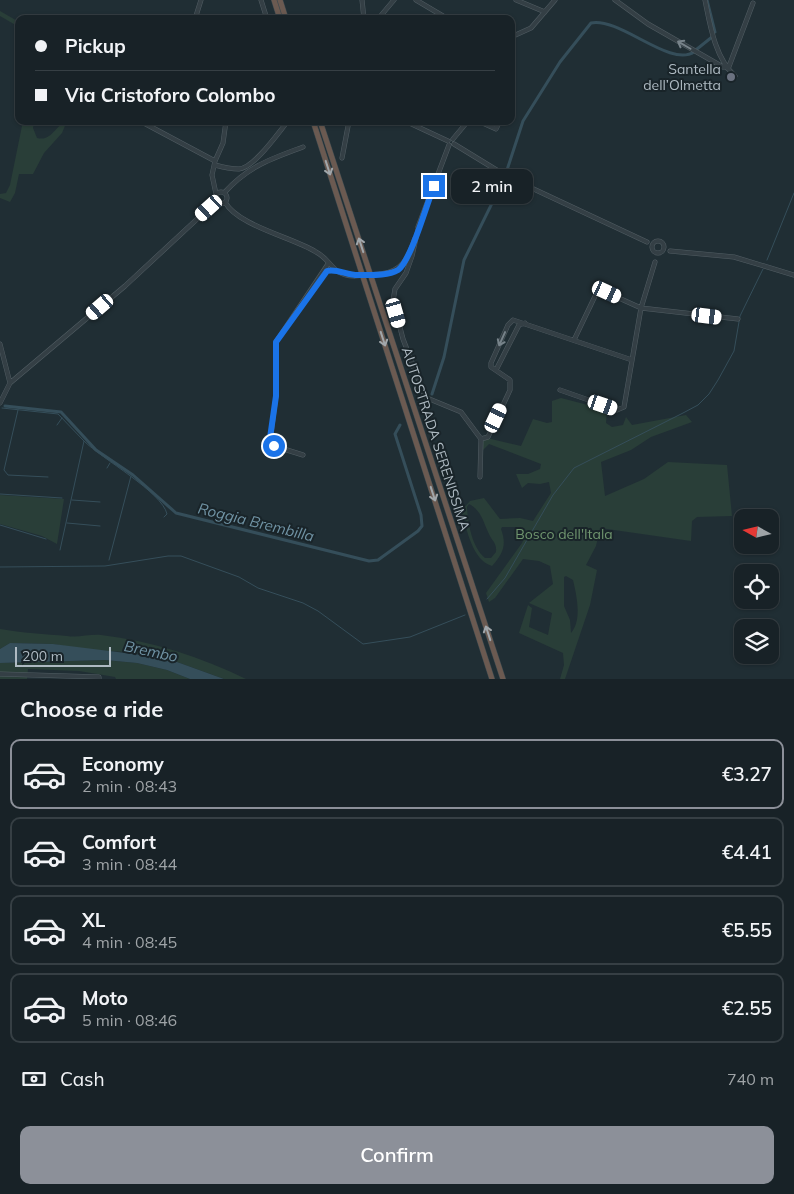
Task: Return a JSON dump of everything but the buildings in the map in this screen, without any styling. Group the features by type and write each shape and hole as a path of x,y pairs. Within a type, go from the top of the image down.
{"highway":[{"path":"274,0 279,15"},
{"path":"280,0 285,15"},
{"name":"AUTOSTRADA SERENISSIMA","path":"314,125 492,679"},
{"name":"AUTOSTRADA SERENISSIMA","path":"321,125 503,679"}],"street":[{"path":"195,15 201,0"},
{"path":"261,0 266,15"},
{"path":"362,0 364,15"},
{"path":"382,15 394,0"},
{"path":"416,0 441,15"},
{"path":"516,0 545,12"},
{"path":"515,35 528,30 555,0"},
{"path":"615,0 648,24 723,67 728,68"},
{"path":"705,0 717,46 734,76"},
{"path":"728,68 753,3"},
{"path":"149,125 215,163 240,169 253,162 285,125"},
{"path":"225,125 223,143 212,175 216,194 215,199 223,203 235,214 317,252 334,269 348,276 380,274 398,270 404,263 409,256 448,143 465,125"},
{"path":"342,158 348,125"},
{"path":"413,125 448,143 454,144 508,177 647,242 660,251 734,258 794,275"},
{"path":"487,125 496,129 498,125"},
{"path":"453,139 454,144"},
{"path":"216,194 224,193 237,178 256,165 303,147"},
{"path":"0,403 10,383 125,286 209,208 223,203 226,196 224,193"},
{"path":"419,225 414,251 403,278 394,292 394,308 420,388 427,398 462,412 481,439 480,477"},
{"path":"560,390 617,410 624,406 641,308 660,251 661,242 653,245"},
{"path":"303,455 274,446 270,442 276,396 276,345 328,264"},
{"path":"322,275 334,269"},
{"path":"574,340 599,290 603,290 641,308 738,319"},
{"path":"481,439 488,437 511,384 507,376 492,367 491,363 508,325 516,320 632,360"},
{"path":"496,370 517,328 521,323 527,323"},
{"path":"508,325 517,328"},
{"path":"0,344 10,383"},
{"path":"0,674 99,678"}],"green space":[{"path":"0,11 15,20 15,25 0,16"},
{"path":"22,125 33,125 37,138 42,139 50,135 60,125 65,125 62,133 44,153 33,174 19,174 15,193 10,202 0,198 0,194 6,193 10,185"},
{"name":"Bosco dell'Itala","path":"561,398 607,410 606,423 612,427 623,425 626,417 632,425 686,415 692,422 651,437 631,450 601,462 605,496 644,479 668,462 727,465 732,516 697,517 692,521 691,541 600,528 596,546 586,565 597,570 590,605 565,679 560,679 564,665 563,653 519,633 528,605 532,608 529,627 548,635 552,613 529,603 553,584 550,566 539,561 523,559 495,598 489,602 486,593 522,543 526,533 517,527 502,527 503,549 492,566 485,563 475,551 461,511 470,501 484,498 500,519 520,518 533,521 551,493 549,482 540,484 528,483 522,488 516,474 528,474 540,469 541,464 489,444 480,453 479,440 487,438 521,446 533,419 547,423 552,422 552,401","holes":["469,504 482,517 495,544 496,552 491,558 485,558 474,542 468,521 467,507","566,576 573,580 577,601 577,622 571,633 570,620 564,606 564,577"]},
{"path":"0,495 64,499 57,544 42,536 0,524"},
{"path":"0,629 71,636 101,635 139,641 194,657 246,679 224,679 166,658 127,652 88,650 53,644 10,643 0,649"},
{"path":"105,660 137,663 167,670 190,679 116,679 115,677 79,671 28,669 27,679 0,679 0,663"}],"water":[{"path":"10,643 53,644 166,658 224,679 190,679 167,670 137,663 105,660 0,663 0,649"}],"waterway":[{"name":"Roggia Brembilla","path":"707,0 715,32"},
{"name":"Roggia Brembilla","path":"506,173 523,121 560,62 591,23 603,23 616,27 672,53 684,55 694,52"},
{"name":"Roggia Brembilla","path":"697,49 712,37"},
{"name":"Roggia Brembilla","path":"432,394 444,357 464,260 504,179"},
{"name":"Roggia Brembilla","path":"767,260 794,193"},
{"name":"Roggia Brembilla","path":"487,599 505,578 553,495 574,468 698,405 709,394 734,351 740,316 763,269"},
{"name":"Roggia Brembilla","path":"422,410 426,402"},
{"name":"Roggia Brembilla","path":"5,406 61,412 96,450 133,475 176,513 369,561 378,560 418,531 422,526 421,515 395,434 400,425"},
{"name":"Roggia Brembilla","path":"2,408 58,414 84,441"},
{"path":"18,410 4,470 8,475 48,477"},
{"path":"57,425 62,418"},
{"name":"Roggia Brembilla","path":"60,550 84,441 154,496 163,505 167,514 164,517"},
{"path":"107,468 110,463"},
{"path":"109,560 131,476"},
{"path":"0,494 62,498"},
{"path":"72,500 100,502"},
{"path":"67,523 100,526"},
{"path":"0,525 46,539"},
{"name":"Roggia Brembilla","path":"0,567 105,566 168,556 181,556 239,577 258,588 303,603 318,611 363,644 410,637 465,615"}],"place":[{"name":"Santella dell’Olmetta","path":"731,77"}],"route":[{"path":"274,446 271,444 270,438 276,396 275,350 277,340 322,275 327,271 334,269 348,276 354,276 390,273 398,270 409,256 434,186"}],"water label":[{"name":"Brembo","path":"151,651"}]}
